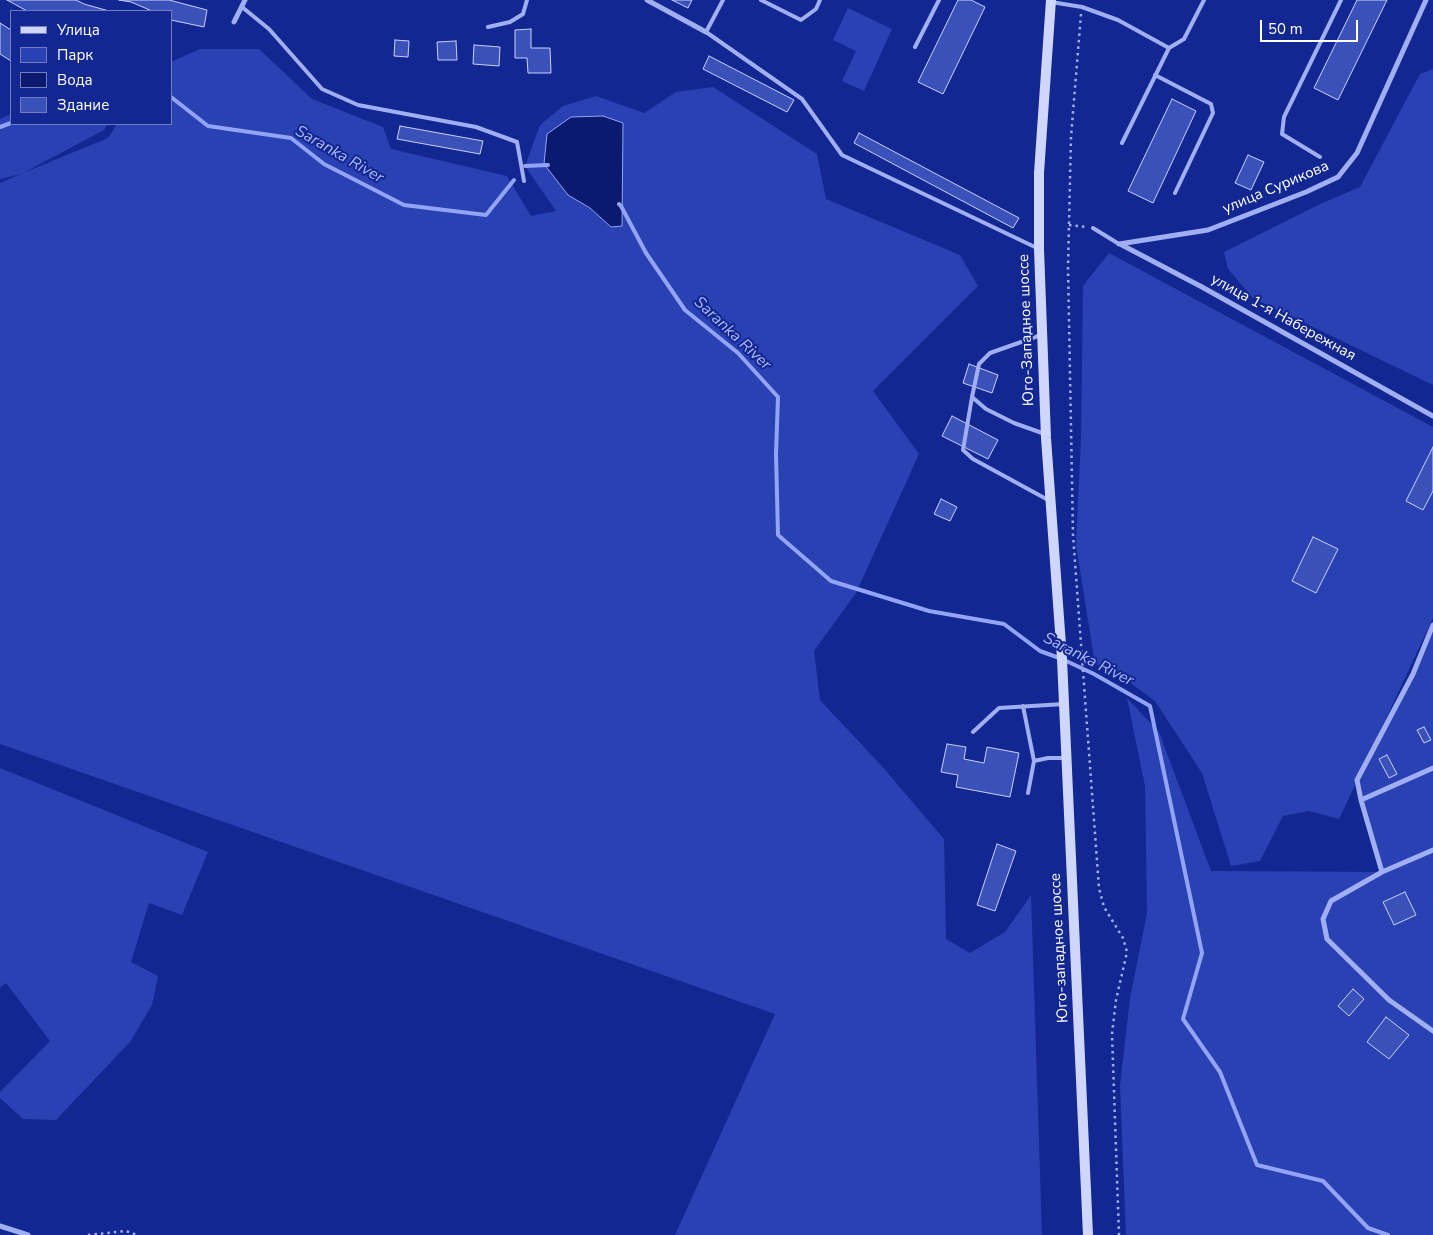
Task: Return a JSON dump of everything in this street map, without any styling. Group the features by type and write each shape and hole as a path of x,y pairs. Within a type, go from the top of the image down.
{"main road":[{"name":"Юго-Западное шоссе","path":"1051,1 1039,173 1039,249 1046,434 1062,659"},
{"name":"Юго-западное шоссе","path":"1062,659 1088,1235"}],"street":[{"path":"234,22 245,0"},
{"path":"647,0 706,32"},
{"name":"улица Сурикова","path":"1119,244 1208,230 1306,192 1338,177 1357,153 1426,0"},
{"name":"улица 1-я Набережная","path":"1119,244 1202,287 1433,416"},
{"path":"1382,872 1357,780 1413,674 1433,624"},
{"path":"1361,800 1433,768"},
{"path":"1433,850 1382,872 1331,901 1323,920 1328,939 1389,1000 1433,1031"},
{"path":"0,1226 28,1235"}],"lane":[{"path":"488,27 510,22 523,14 527,0"},
{"path":"723,0 706,32 802,99 842,155 1039,249"},
{"path":"761,0 800,20 816,9 820,0"},
{"path":"915,46 939,0"},
{"path":"1122,143 1169,48 1184,39 1204,0"},
{"path":"1320,157 1282,134 1284,117 1341,0"},
{"path":"1051,1 1082,7 1118,20 1169,48"},
{"path":"242,7 268,29 322,89 358,105 476,127 517,142 524,180"},
{"path":"1155,75 1211,104 1214,114 1175,194"},
{"path":"1092,228 1119,244"},
{"path":"1043,335 1014,343 990,353 979,364 963,450 973,459 1051,502"},
{"path":"972,397 986,409 1014,423 1046,434"},
{"path":"973,732 998,708 1064,704"},
{"path":"1023,706 1034,761 1028,793"},
{"path":"1034,761 1048,758 1066,758"}],"path":[{"path":"1082,7 1071,136 1068,267 1073,535 1098,888 1104,907 1123,938 1127,952 1116,1000 1112,1034 1119,1235"},
{"path":"1069,225 1092,228"},
{"path":"88,1235 126,1232 137,1235"}],"green space":[{"path":"848,8 892,29 864,91 842,81 856,51 833,40"},
{"path":"200,49 259,49 312,99 383,127 391,149 507,176 531,216 556,211 525,166 540,125 563,106 596,96 644,113 676,92 713,87 817,154 826,199 960,255 978,286 873,391 919,454 856,593 814,651 820,700 880,764 944,839 946,939 970,953 1005,932 1031,895 1042,1235 675,1235 775,1014 0,744 0,183 21,174 0,179 0,119 10,114 10,125 106,125 104,130 23,173 108,138 116,125 172,125 172,62","holes":["622,134 621,226 611,227 590,208 568,195"]},
{"path":"1433,69 1433,385 1253,298 1228,269 1224,252 1320,204 1360,187 1420,74"},
{"path":"1109,253 1433,427 1433,618 1363,768 1413,674 1433,625 1433,1235 1126,1235 1120,1086 1130,998 1147,913 1145,786 1127,698 1159,732 1211,871 1382,872 1357,781 1339,819 1309,811 1283,816 1260,861 1231,866 1202,773 1155,701 1113,670 1095,664 1076,545 1081,437 1083,286"},
{"path":"0,768 208,852 182,915 149,903 131,962 158,976 152,1005 130,1042 56,1120 23,1119 0,1098 0,1092 50,1041 6,983 0,988"}],"water":[{"path":"603,116 623,123 622,226 611,227 590,208 568,195 544,164 547,134 571,117"}],"building":[{"path":"7,0 76,0 105,10 25,10"},
{"path":"119,0 169,0 207,10 204,27 172,20 172,10 150,10 131,2"},
{"path":"672,0 692,0 688,8"},
{"path":"958,0 971,0 985,7 943,94 918,82"},
{"path":"1357,0 1387,0 1338,100 1314,88"},
{"path":"0,23 10,29 10,60 0,54"},
{"path":"531,29 531,48 550,48 551,73 528,73 527,58 515,58 515,30"},
{"path":"395,40 409,41 408,57 394,56"},
{"path":"456,41 457,60 438,60 437,42"},
{"path":"474,45 500,47 499,66 473,64"},
{"path":"709,56 794,100 787,112 703,69"},
{"path":"1172,99 1196,111 1153,203 1128,191"},
{"path":"400,126 483,141 480,154 397,139"},
{"path":"859,133 1019,218 1013,228 854,143"},
{"path":"1248,155 1264,162 1251,190 1235,183"},
{"path":"969,364 998,375 992,393 963,383"},
{"path":"952,416 998,440 988,459 942,436"},
{"path":"1433,447 1433,491 1423,510 1406,501"},
{"path":"941,499 957,507 950,521 934,514"},
{"path":"1313,537 1338,549 1316,593 1292,581"},
{"path":"1424,727 1431,740 1424,743 1417,730"},
{"path":"947,744 966,747 964,759 984,763 987,747 1019,753 1010,797 956,787 958,775 941,772"},
{"path":"1387,755 1397,774 1389,778 1379,759"},
{"path":"997,844 1016,851 995,911 977,905"},
{"path":"1405,892 1416,915 1394,925 1383,902"},
{"path":"1353,989 1364,999 1349,1016 1338,1006"},
{"path":"1386,1017 1409,1035 1389,1059 1367,1042"}],"waterway":[{"name":"Saranka River","path":"172,98 208,126 291,138 324,164 404,205 486,215 514,180"},
{"name":"Saranka River","path":"0,127 10,123"},
{"name":"Saranka River","path":"525,166 548,165"},
{"name":"Saranka River","path":"619,204 646,253 685,310 738,353 778,397 776,454 778,535 831,581 929,611 1004,624 1040,651 1094,674 1150,706 1202,953 1183,1019 1220,1072 1257,1165 1323,1181 1368,1228 1388,1235"}]}
